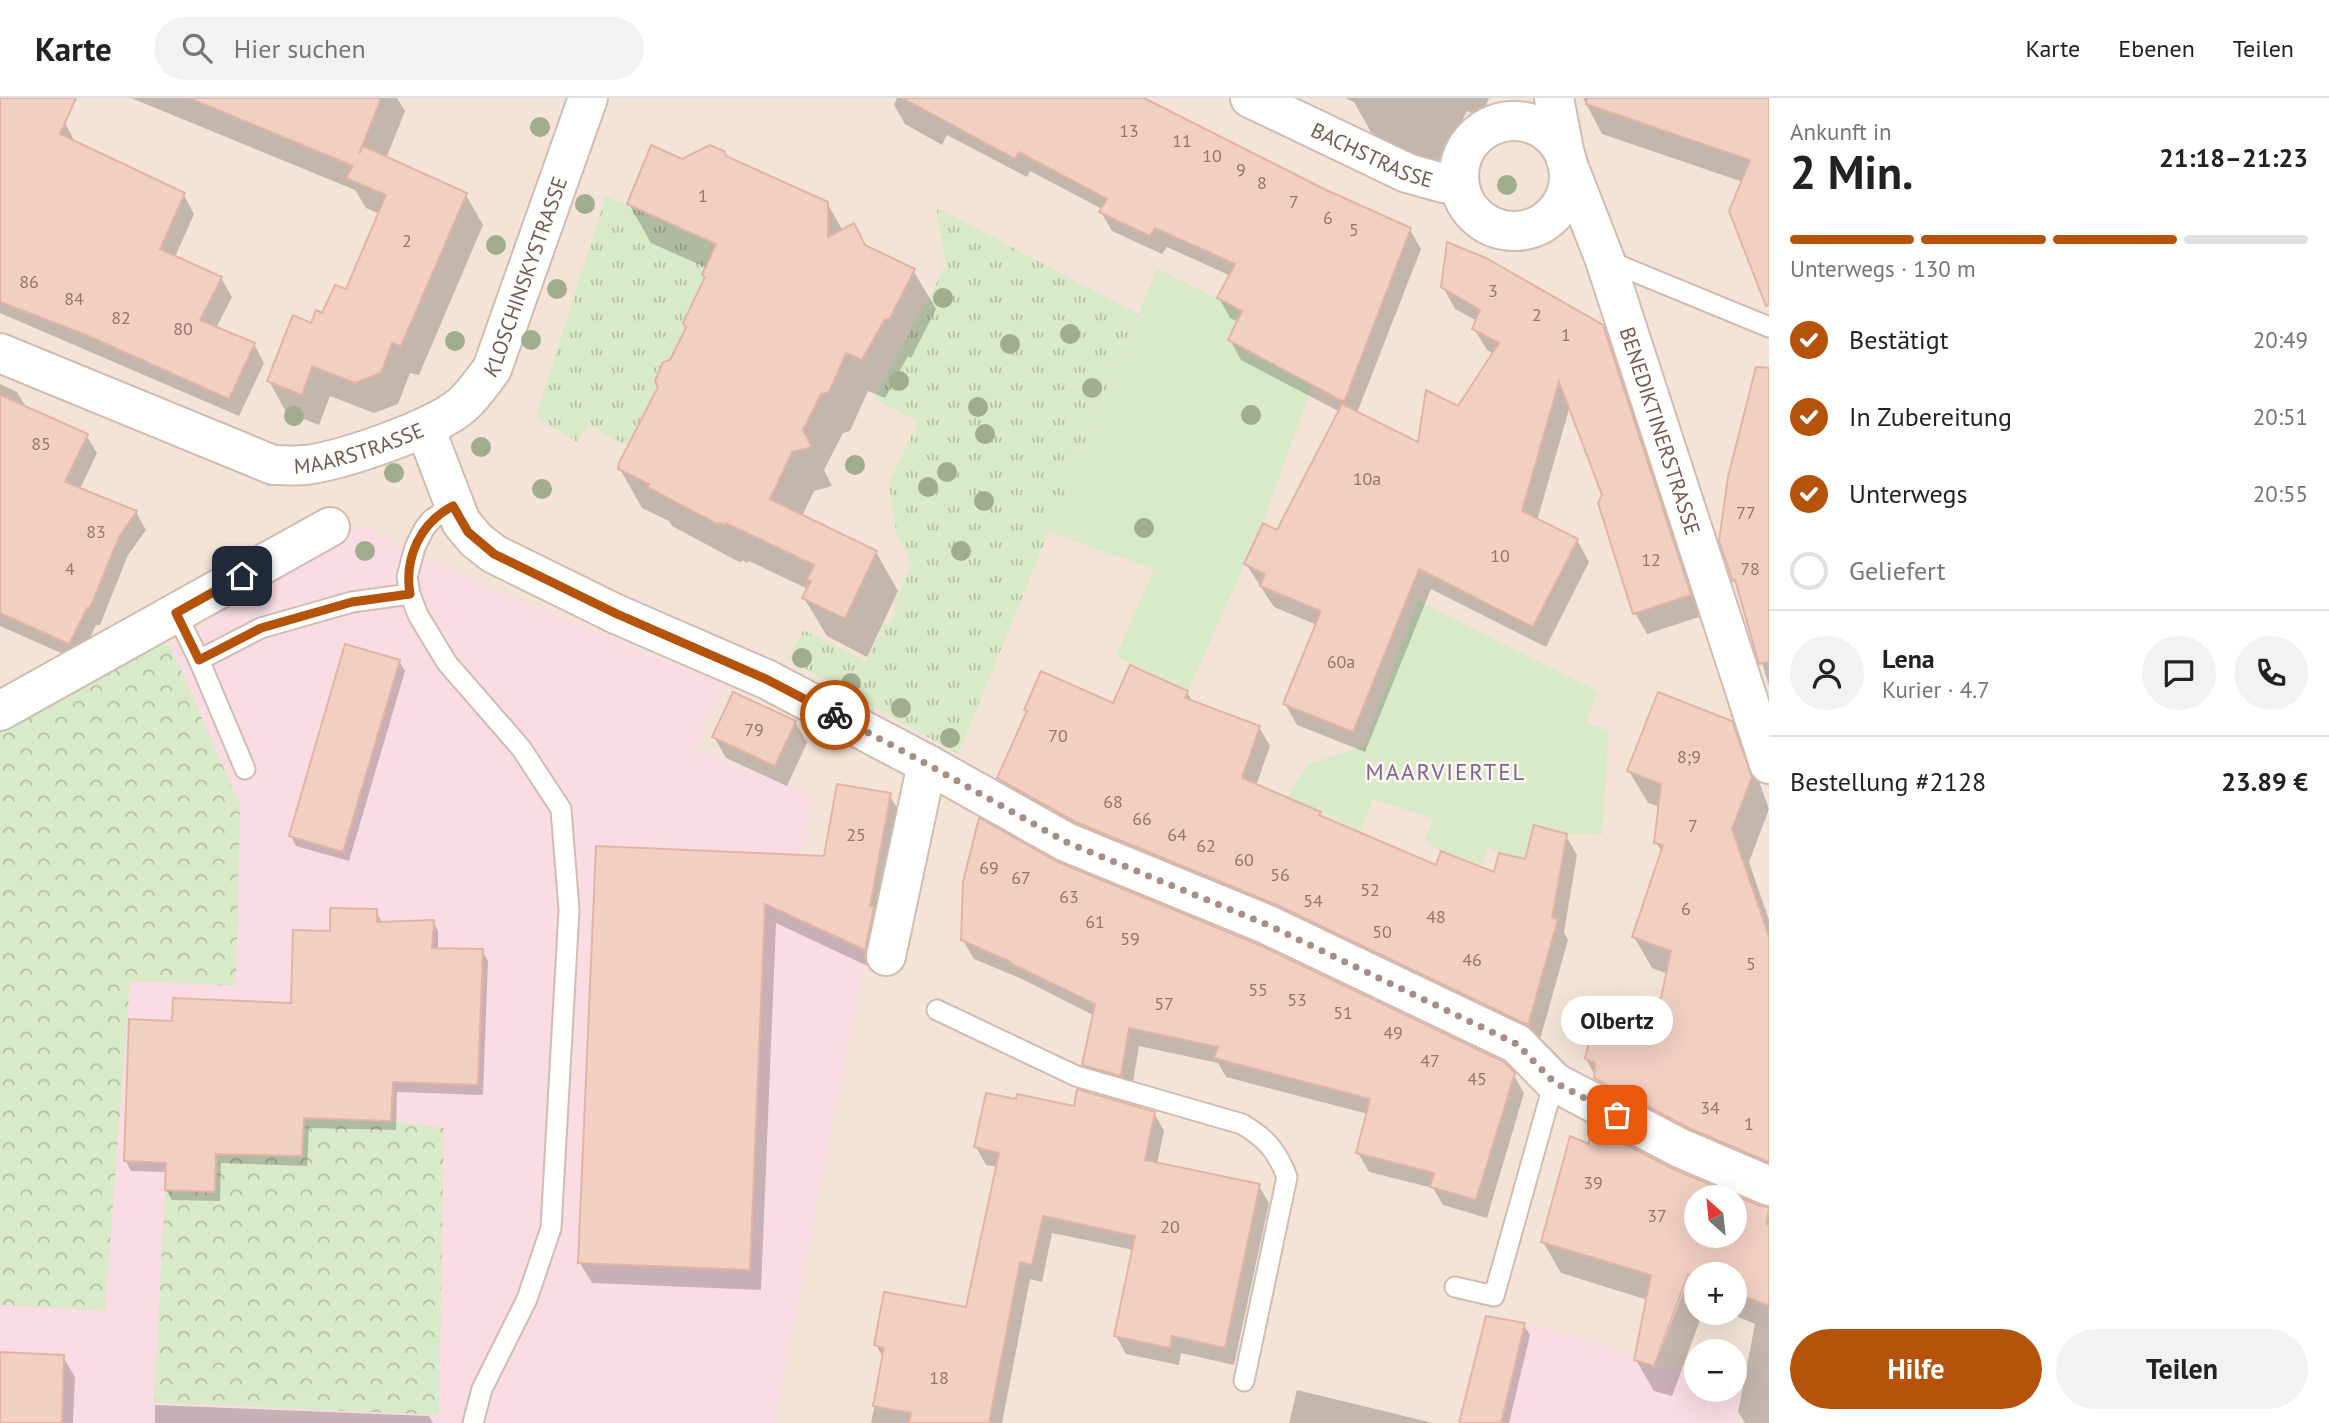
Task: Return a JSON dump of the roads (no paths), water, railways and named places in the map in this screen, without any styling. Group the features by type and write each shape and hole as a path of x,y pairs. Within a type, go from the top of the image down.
{"street":[{"name":"KLOSCHINSKYSTRASSE","path":"425,428 459,407 477,390 492,369 588,98"},
{"name":"BACHSTRASSE","path":"1250,98 1407,173 1443,183 1459,184"},
{"name":"BENEDIKTINERSTRASSE","path":"1554,98 1566,160 1605,260 1769,764"},
{"name":"BACHSTRASSE","path":"1521,121 1536,125 1555,140 1566,160 1568,183 1560,205 1544,222 1529,229 1506,231 1491,226 1477,218 1463,199 1459,168 1467,146 1477,134 1498,123 1521,121"},
{"name":"MAARSTRASSE","path":"0,353 273,465 305,465 349,454 425,428 453,506 468,532 494,554 617,614 766,679 927,764 1066,842 1268,925 1517,1044 1554,1082 1680,1148 1769,1186"},
{"path":"0,711 330,527"},
{"path":"886,956 927,764"}],"lane":[{"path":"1605,260 1769,327"},
{"path":"453,506 432,519 415,547 407,577 410,594 418,615 447,663 521,748 561,809 569,909 551,1228 527,1299 482,1389 473,1423"},
{"path":"199,660 261,628 352,602 410,594"},
{"path":"176,613 245,769"},
{"path":"937,1010 1076,1076 1242,1124 1258,1133 1279,1155 1287,1177 1244,1381"},
{"path":"1455,1287 1494,1296 1554,1082"}],"place":[{"name":"Olbertz","path":"1617,1115"}],"district":[{"name":"MAARVIERTEL","path":"1446,771"}]}
